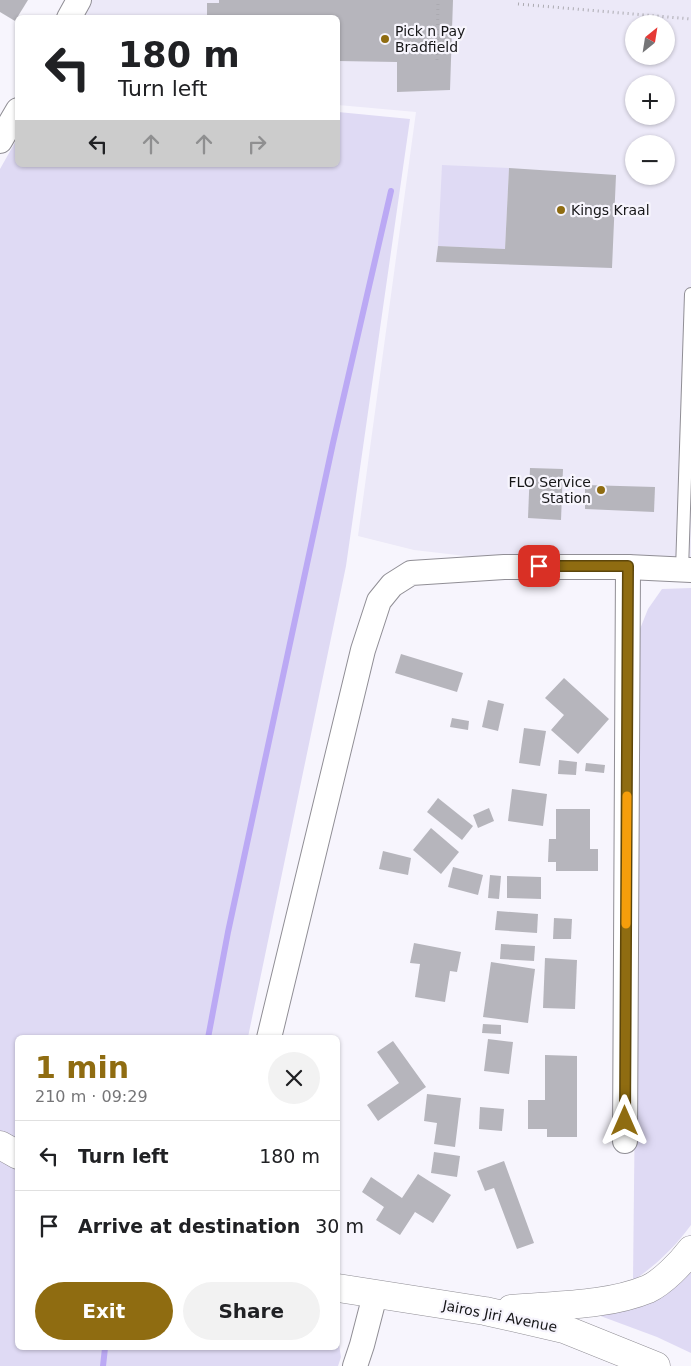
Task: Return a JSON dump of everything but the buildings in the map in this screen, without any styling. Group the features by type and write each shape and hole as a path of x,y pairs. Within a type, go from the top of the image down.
{"main road":[{"path":"0,1144 15,1152"},
{"path":"485,1311 601,1302 649,1288 670,1273 691,1250"},
{"name":"Jairos Jiri Avenue","path":"340,1288 485,1311 564,1329 656,1366"},
{"path":"564,1329 610,1366"}],"street":[{"path":"71,15 79,0"},
{"path":"0,141 15,115"},
{"path":"270,1035 363,650 378,601 392,585 411,573 504,567 628,566 687,570"},
{"path":"625,1141 628,566"},
{"path":"355,1366 374,1294"}],"lane":[{"path":"687,570 691,294"}],"path":[{"path":"437,60 438,0"},
{"path":"518,4 691,19"}],"shaded area":[{"path":"89,0 691,0 691,564 500,560 414,550 358,536 416,112 340,105 340,15 82,15"},
{"path":"340,112 410,119 346,566 248,1035 15,1035 15,1350 340,1350 341,1357 338,1366 0,1366 0,169 15,143 15,167 340,167"},
{"path":"442,165 509,168 505,249 438,246"},
{"path":"691,588 691,1225 665,1255 633,1281 640,629 648,609 662,589"},
{"path":"691,1261 691,1353 657,1337 587,1311"}],"waterway":[{"path":"209,1035 228,932 333,443 391,191"},
{"path":"103,1366 105,1350"}],"slow traffic":[{"path":"626,924 627,796"}],"place":[{"name":"Pick n Pay Bradfield","path":"385,39"},
{"name":"Kings Kraal","path":"561,210"},
{"name":"FLO Service Station","path":"601,490"}],"route":[{"path":"539,566 628,566 625,1121"}]}
